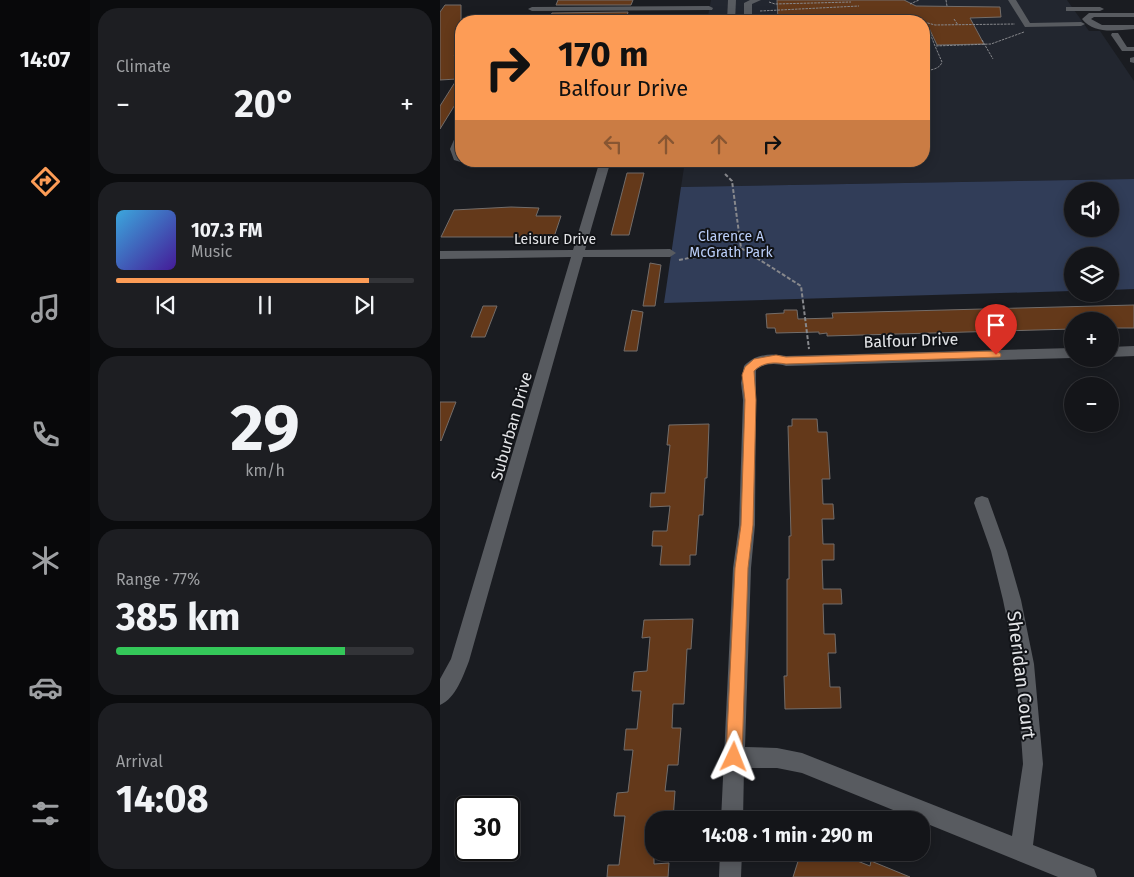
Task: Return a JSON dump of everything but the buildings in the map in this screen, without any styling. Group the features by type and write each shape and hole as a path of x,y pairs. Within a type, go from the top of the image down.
{"street":[{"path":"530,12 532,0"},
{"path":"530,12 540,5 542,0"},
{"path":"731,15 732,2 748,4 757,0"},
{"path":"1012,0 1028,25 1081,24 1063,0"},
{"path":"748,4 748,15"},
{"path":"648,15 650,8"},
{"path":"530,12 709,8"},
{"path":"1070,9 1134,8"},
{"path":"1134,15 1098,15 1089,16 1086,19 1091,25 1098,27 1134,27"},
{"path":"1098,15 1104,24"},
{"path":"1115,35 1130,49 1134,61"},
{"name":"Suburban Drive","path":"440,695 450,682 460,661 603,167"},
{"name":"Leisure Drive","path":"440,254 578,254 674,257"},
{"path":"1119,352 1134,351"},
{"name":"Balfour Drive","path":"734,757 742,568 747,525 750,400 748,375 752,365 757,362 776,359 786,361 1064,353"},
{"name":"Sheridan Court","path":"982,503 999,551 1012,600 1024,664 1033,764 1021,852"},
{"path":"732,811 734,757 777,758 802,763 1086,877"},
{"path":"730,877 731,861"}],"path":[{"path":"910,4 918,0"},
{"path":"946,0 947,6"},
{"path":"769,2 775,4 851,2"},
{"path":"756,11 859,6"},
{"path":"954,19 958,25"},
{"path":"930,23 935,25 1022,24"},
{"path":"935,46 986,45 1006,42 1026,30"},
{"path":"930,33 941,65 930,69"},
{"path":"982,40 994,60"},
{"path":"937,50 940,46 945,46"},
{"path":"725,174 732,181 741,248"},
{"path":"674,257 741,248 801,286 809,349"}],"shaded area":[{"path":"711,0 1067,0 1089,31 1100,31 1134,81 1134,179 681,187 684,167 930,167 930,15 708,15"}],"green space":[{"name":"Clarence A McGrath Park","path":"1134,179 1134,289 1119,290 1119,247 1064,247 1064,291 664,303 681,187"}],"route":[{"path":"734,757 742,568 747,525 749,369 757,362 776,359 786,361 996,355"}]}
